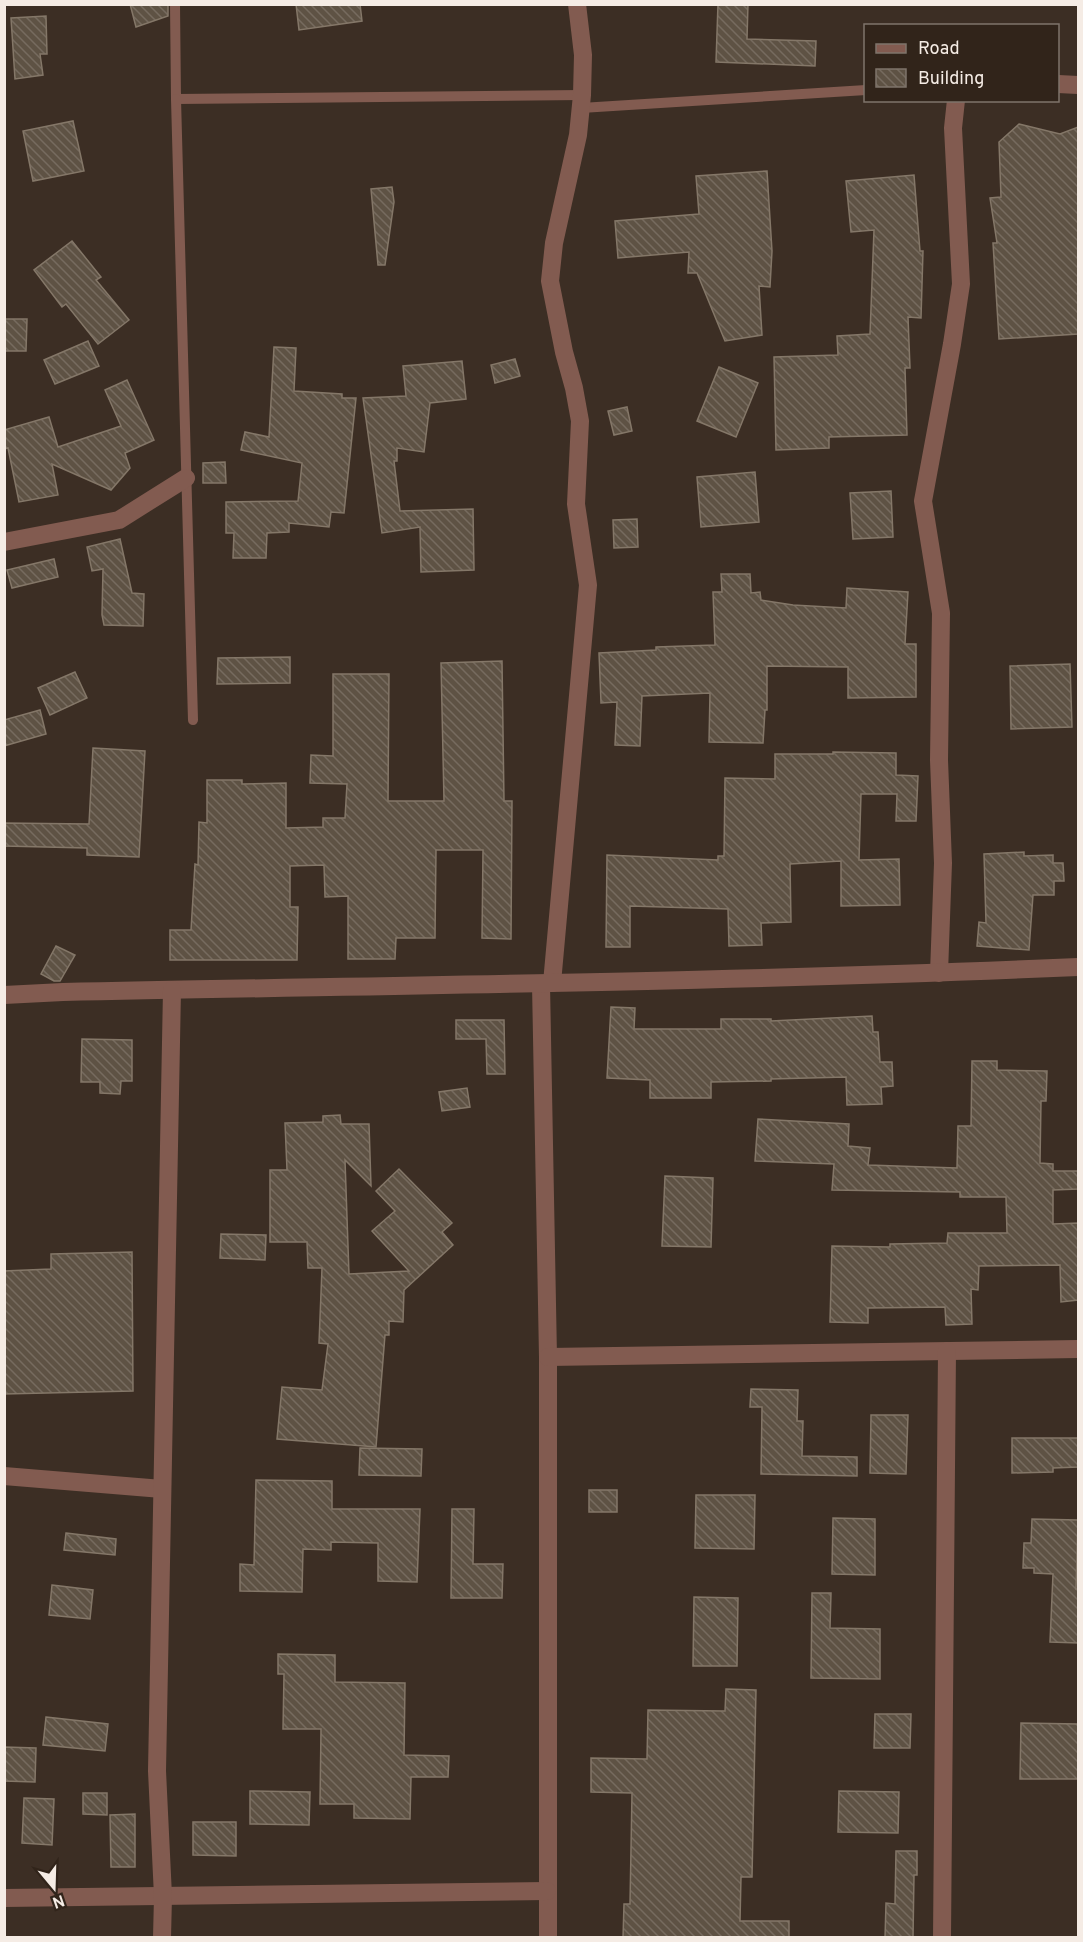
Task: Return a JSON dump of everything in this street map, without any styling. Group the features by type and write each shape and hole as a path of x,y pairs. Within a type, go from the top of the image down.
{"street":[{"path":"548,1938 547,983 588,585 576,504 580,421 550,280 554,243 578,135 582,101 583,55 577,4"},
{"path":"1059,84 1078,85"},
{"path":"939,973 943,863 939,760 941,613 923,501 961,284 954,128 956,102"},
{"path":"4,542 120,519 186,478"},
{"path":"4,995 939,973 1078,967"},
{"path":"162,1938 163,1896 157,1771 172,990"},
{"path":"548,1357 1078,1348"},
{"path":"942,1938 947,1351"},
{"path":"4,1476 162,1489"},
{"path":"4,1898 547,1891"}],"lane":[{"path":"175,4 193,720"},
{"path":"176,99 582,101 864,90"}],"building":[{"path":"130,4 168,4 168,16 136,27"},
{"path":"296,4 360,4 362,21 299,30"},
{"path":"718,4 748,4 747,39 816,41 815,66 716,62"},
{"path":"46,16 47,54 40,54 43,75 15,79 11,18"},
{"path":"73,121 84,171 33,181 23,131"},
{"path":"1019,124 1060,134 1078,127 1078,334 999,339 993,243 997,243 990,198 1001,197 999,142"},
{"path":"767,171 772,251 770,287 759,286 762,335 725,341 697,273 688,273 689,252 618,258 615,221 699,214 696,176"},
{"path":"914,175 920,251 923,251 921,318 908,317 910,368 905,368 907,435 829,437 829,448 776,450 774,357 838,355 837,336 870,334 874,230 851,232 846,181"},
{"path":"392,187 394,202 385,265 378,265 371,189"},
{"path":"72,241 101,277 96,280 129,320 98,344 66,304 62,307 34,270"},
{"path":"4,319 27,319 26,351 4,351"},
{"path":"88,341 99,366 55,384 44,360"},
{"path":"274,347 296,348 294,391 342,394 342,398 356,398 344,513 331,512 329,527 289,523 289,532 267,533 266,558 233,558 234,533 226,533 226,502 298,501 302,463 241,450 245,432 269,437"},
{"path":"515,359 520,376 495,383 491,365"},
{"path":"462,361 466,399 430,403 424,452 397,448 397,461 394,461 400,511 473,509 474,570 421,572 420,527 382,533 363,398 406,396 403,366"},
{"path":"719,367 758,383 736,437 697,421"},
{"path":"127,380 154,440 125,453 130,468 111,490 52,464 58,495 19,502 8,448 4,449 4,430 49,417 58,447 121,426 105,390"},
{"path":"627,407 632,431 614,435 608,411"},
{"path":"225,462 226,483 203,483 203,463"},
{"path":"755,472 759,522 701,527 697,477"},
{"path":"891,491 893,537 853,539 850,493"},
{"path":"637,519 638,547 614,548 613,520"},
{"path":"120,539 132,593 144,594 143,626 104,625 102,615 103,569 92,571 87,547"},
{"path":"54,559 58,577 12,588 7,570"},
{"path":"721,574 750,574 751,593 760,592 761,600 793,605 846,608 847,588 908,592 905,644 916,644 916,697 848,698 848,667 767,666 767,710 765,710 763,743 709,742 710,693 642,696 640,746 615,745 617,702 601,703 599,653 656,650 656,647 715,645 713,592 722,592"},
{"path":"290,657 290,683 217,684 218,658"},
{"path":"502,661 504,801 512,801 511,939 482,938 483,850 436,850 435,938 396,938 395,959 348,959 348,896 325,897 324,865 290,866 290,907 298,907 297,960 170,960 170,930 191,930 195,864 198,865 199,822 207,823 207,780 242,780 242,784 286,783 286,828 323,827 323,818 345,818 347,784 310,783 311,755 333,756 333,674 389,674 388,801 444,801 441,663"},
{"path":"1070,664 1072,727 1011,729 1010,666"},
{"path":"75,672 87,698 50,715 38,688"},
{"path":"40,710 46,734 4,746 4,720"},
{"path":"93,748 145,751 139,857 87,855 87,848 4,846 4,823 89,824"},
{"path":"833,752 896,753 896,775 918,776 916,821 896,821 897,794 861,794 859,860 899,859 900,905 841,906 841,861 790,864 791,922 761,923 762,945 729,946 728,909 630,906 630,947 606,947 607,855 718,860 718,856 724,856 725,778 775,779 775,754 833,754"},
{"path":"1024,852 1024,856 1053,855 1053,863 1063,863 1064,881 1054,881 1054,895 1033,895 1029,950 977,946 979,922 986,923 984,854"},
{"path":"56,946 75,955 60,981 54,981 41,974"},
{"path":"611,1007 635,1008 634,1029 721,1029 721,1019 771,1019 771,1021 872,1016 873,1032 878,1032 880,1062 892,1062 893,1086 881,1087 882,1104 847,1105 846,1077 711,1082 711,1098 650,1098 650,1080 607,1078"},
{"path":"456,1020 504,1020 505,1074 487,1074 486,1039 456,1039"},
{"path":"82,1039 132,1040 132,1081 121,1081 120,1094 100,1093 100,1082 81,1082"},
{"path":"972,1061 997,1061 997,1070 1047,1071 1046,1101 1041,1101 1040,1163 1053,1164 1053,1171 1078,1171 1078,1189 1053,1190 1053,1224 1078,1223 1078,1300 1061,1302 1060,1265 979,1266 978,1290 971,1289 972,1324 946,1325 945,1307 868,1308 868,1323 830,1322 832,1246 890,1247 890,1244 947,1243 948,1233 1007,1233 1006,1197 960,1197 960,1192 832,1190 834,1164 755,1161 758,1119 849,1124 848,1146 870,1148 868,1165 957,1168 958,1126 971,1126"},
{"path":"467,1088 470,1107 442,1111 439,1092"},
{"path":"340,1115 341,1124 369,1124 371,1186 345,1160 349,1274 409,1271 372,1231 395,1211 376,1191 399,1169 452,1223 442,1232 453,1245 404,1290 403,1322 389,1321 389,1335 385,1335 376,1447 277,1439 282,1387 322,1390 328,1344 319,1343 322,1268 308,1268 307,1242 270,1242 270,1170 287,1170 285,1123 323,1122 323,1116"},
{"path":"665,1176 713,1178 711,1247 662,1246"},
{"path":"221,1234 266,1235 265,1260 220,1258"},
{"path":"132,1252 133,1391 4,1394 4,1271 51,1269 51,1254"},
{"path":"751,1389 798,1390 797,1421 803,1421 802,1456 857,1457 857,1476 761,1474 762,1407 750,1407"},
{"path":"871,1415 908,1415 906,1474 870,1473"},
{"path":"1012,1438 1078,1438 1078,1467 1053,1468 1053,1472 1012,1473"},
{"path":"360,1448 422,1449 421,1476 359,1475"},
{"path":"256,1480 332,1481 332,1509 420,1509 417,1582 378,1581 378,1543 331,1542 331,1550 303,1549 302,1592 240,1591 240,1564 254,1565"},
{"path":"589,1490 617,1490 617,1512 589,1512"},
{"path":"696,1495 755,1495 754,1549 695,1548"},
{"path":"452,1509 474,1509 473,1564 503,1564 502,1598 451,1598"},
{"path":"833,1518 875,1519 875,1575 832,1574"},
{"path":"1032,1519 1078,1520 1076,1589 1078,1589 1078,1643 1050,1642 1053,1574 1034,1573 1034,1568 1023,1568 1024,1543 1031,1543"},
{"path":"66,1533 116,1539 115,1555 64,1550"},
{"path":"52,1585 93,1590 90,1619 49,1615"},
{"path":"812,1593 831,1593 830,1628 880,1629 880,1679 811,1678"},
{"path":"694,1597 738,1598 737,1666 693,1666"},
{"path":"278,1654 335,1655 335,1682 405,1683 404,1755 449,1756 448,1777 411,1777 410,1819 354,1818 354,1804 320,1804 321,1729 283,1729 284,1674 278,1674"},
{"path":"726,1689 756,1690 752,1877 741,1877 740,1921 789,1921 789,1938 623,1938 624,1904 630,1904 632,1793 591,1792 591,1758 647,1759 648,1710 725,1711"},
{"path":"875,1714 911,1714 910,1748 874,1748"},
{"path":"46,1717 108,1724 105,1751 43,1745"},
{"path":"1021,1723 1078,1724 1078,1779 1020,1779"},
{"path":"4,1747 36,1748 35,1782 4,1781"},
{"path":"250,1791 310,1792 309,1825 250,1824"},
{"path":"839,1791 899,1792 898,1833 838,1832"},
{"path":"83,1793 107,1793 107,1815 83,1814"},
{"path":"24,1798 54,1799 52,1845 22,1843"},
{"path":"135,1814 135,1867 111,1867 110,1815"},
{"path":"193,1822 236,1822 236,1856 193,1855"},
{"path":"896,1851 917,1851 917,1875 914,1875 913,1938 885,1938 886,1903 895,1904"}]}
